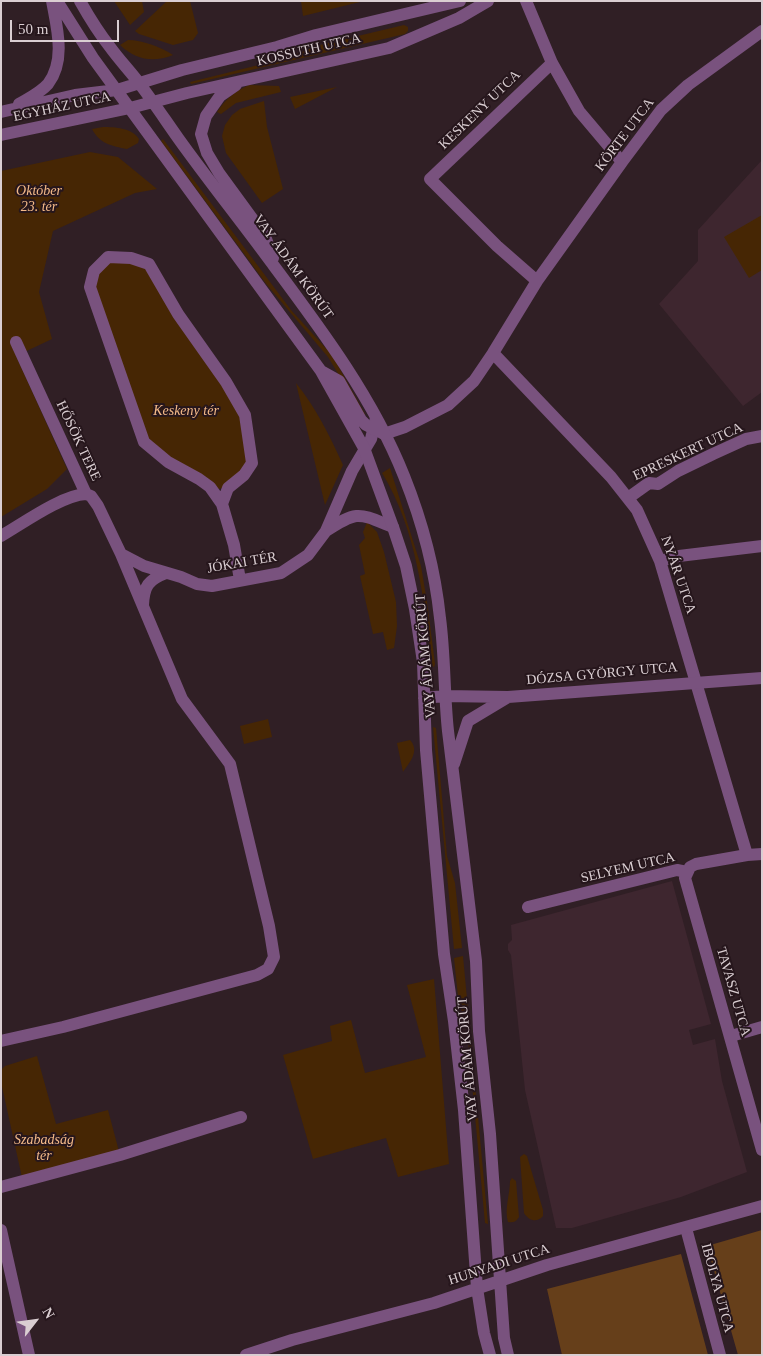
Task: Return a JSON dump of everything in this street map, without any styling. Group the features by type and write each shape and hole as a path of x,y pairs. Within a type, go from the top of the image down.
{"street":[{"path":"2,111 18,105 40,91 48,83 56,70 60,42 52,1"},
{"name":"VAY ÁDÁM KÖRÚT","path":"58,1 93,58 321,371 364,448 394,527 406,566 423,662 426,750 444,954 464,1110 477,1288 484,1333 490,1355"},
{"name":"VAY ÁDÁM KÖRÚT","path":"80,1 109,46 140,84 177,137 338,354 404,476 421,526 433,571 440,617 452,772 476,961 479,1031 490,1134 504,1338 508,1355"},
{"name":"KOSSUTH UTCA","path":"117,90 182,70 276,47 316,35 460,1"},
{"name":"KOSSUTH UTCA","path":"130,108 242,80 389,48 458,18 488,1"},
{"path":"526,1 552,62 579,111 622,162"},
{"name":"KÖRTE UTCA","path":"377,427 406,427 448,405 474,381 537,281 661,110 688,85 762,31"},
{"name":"KESKENY UTCA","path":"537,281 496,246 430,179 552,62"},
{"path":"242,80 220,96 206,116 201,134 207,153 219,173 266,236 278,272"},
{"name":"EGYHÁZ UTCA","path":"2,111 75,95 117,90"},
{"name":"EGYHÁZ UTCA","path":"1,135 130,108"},
{"path":"222,504 228,488 244,476 252,463 245,415 226,382 178,314 149,264 131,258 108,257 94,271 90,287 144,442 168,462 205,483 222,504 234,544 240,580"},
{"name":"HŐSÖK TERE","path":"1,536 56,504 77,494 86,494 16,342"},
{"name":"NYÁR UTCA","path":"493,353 598,463 637,510 660,561 747,855"},
{"path":"321,371 339,381 361,420 377,427"},
{"name":"JÓKAI TÉR","path":"121,554 144,566 197,584 212,586 281,573 308,555 326,531 352,470 377,427"},
{"name":"EPRESKERT UTCA","path":"628,498 649,484 658,484 678,471 713,454 746,440 762,436"},
{"path":"1,1041 257,976 268,969 274,957 269,926 230,764 182,699 121,554 98,506 91,496 86,494"},
{"path":"326,531 354,516 365,516 394,527"},
{"path":"660,561 679,556 762,546"},
{"path":"143,604 144,589 154,578 166,573"},
{"name":"DÓZSA GYÖRGY UTCA","path":"424,698 445,696 508,697 762,678"},
{"path":"452,772 468,721 508,697"},
{"name":"SELYEM UTCA","path":"528,907 677,870 687,872 690,867 696,864 762,854"},
{"name":"TAVASZ UTCA","path":"687,872 685,878 762,1150"},
{"path":"731,1036 762,1027"},
{"path":"1,1187 120,1155 241,1117"},
{"name":"HUNYADI UTCA","path":"246,1355 292,1340 434,1303 547,1265 762,1206"},
{"name":"IBOLYA UTCA","path":"686,1228 720,1355"},
{"path":"1,1230 29,1355"}],"shaded area":[{"path":"762,160 762,392 743,406 659,304 698,261 698,230"},
{"path":"672,881 711,1024 689,1030 693,1045 715,1039 722,1081 747,1172 681,1197 572,1228 556,1228 525,1090 511,955 508,950 508,944 512,940 511,925"},
{"path":"762,1230 762,1355 738,1355 707,1246"},
{"path":"681,1254 708,1355 562,1355 547,1289"}],"green space":[{"path":"114,1 142,1 144,12 130,25"},
{"path":"167,1 190,1 198,33 193,40 173,45 135,31"},
{"path":"301,1 364,1 303,16"},
{"path":"404,25 408,27 408,31 405,34 191,84 190,82 283,59 320,45"},
{"path":"128,40 151,44 173,55 159,59 139,57 120,45"},
{"path":"249,85 279,86 281,92 236,103 221,114 217,112 231,96"},
{"path":"337,87 295,109 290,97"},
{"path":"264,101 267,127 283,189 262,203 226,153 222,136 225,125 232,115 240,109"},
{"path":"103,127 128,130 136,135 139,139 138,143 127,149 107,144 92,129"},
{"path":"163,139 291,310 332,355 365,414 365,418 328,357 267,285 161,141"},
{"name":"Október 23. tér","path":"90,152 118,157 157,189 135,193 53,231 39,292 52,339 16,356 67,469 47,489 1,517 1,171"},
{"path":"762,215 762,270 749,278 724,237"},
{"name":"Keskeny tér","path":"109,259 147,267 243,416 249,462 227,486 219,489 170,460 147,440 93,287 96,273"},
{"path":"296,383 322,422 343,465 325,505"},
{"path":"390,468 421,566 434,667 432,666 422,591 411,542 394,495 382,473"},
{"path":"367,522 377,532 384,552 396,602 397,626 394,648 387,650 383,632 373,634 360,576 365,574 359,545 365,538 363,532"},
{"path":"268,719 272,737 244,744 240,726"},
{"path":"433,727 436,728 447,856 455,883 462,948 454,949"},
{"path":"410,740 413,744 414,752 403,772 397,743"},
{"path":"463,956 488,1224 485,1223 466,1019 459,1006 454,958"},
{"path":"434,979 449,1164 398,1177 386,1138 313,1159 283,1055 332,1041 330,1026 351,1020 365,1073 426,1057 407,985"},
{"name":"Szabadság tér","path":"37,1056 56,1124 108,1110 120,1155 23,1182 1,1082 1,1070 5,1066"},
{"path":"524,1154 527,1156 543,1210 543,1216 536,1220 528,1218 524,1213 520,1157"},
{"path":"512,1178 516,1181 519,1217 516,1221 508,1222 507,1212 510,1181"}]}
